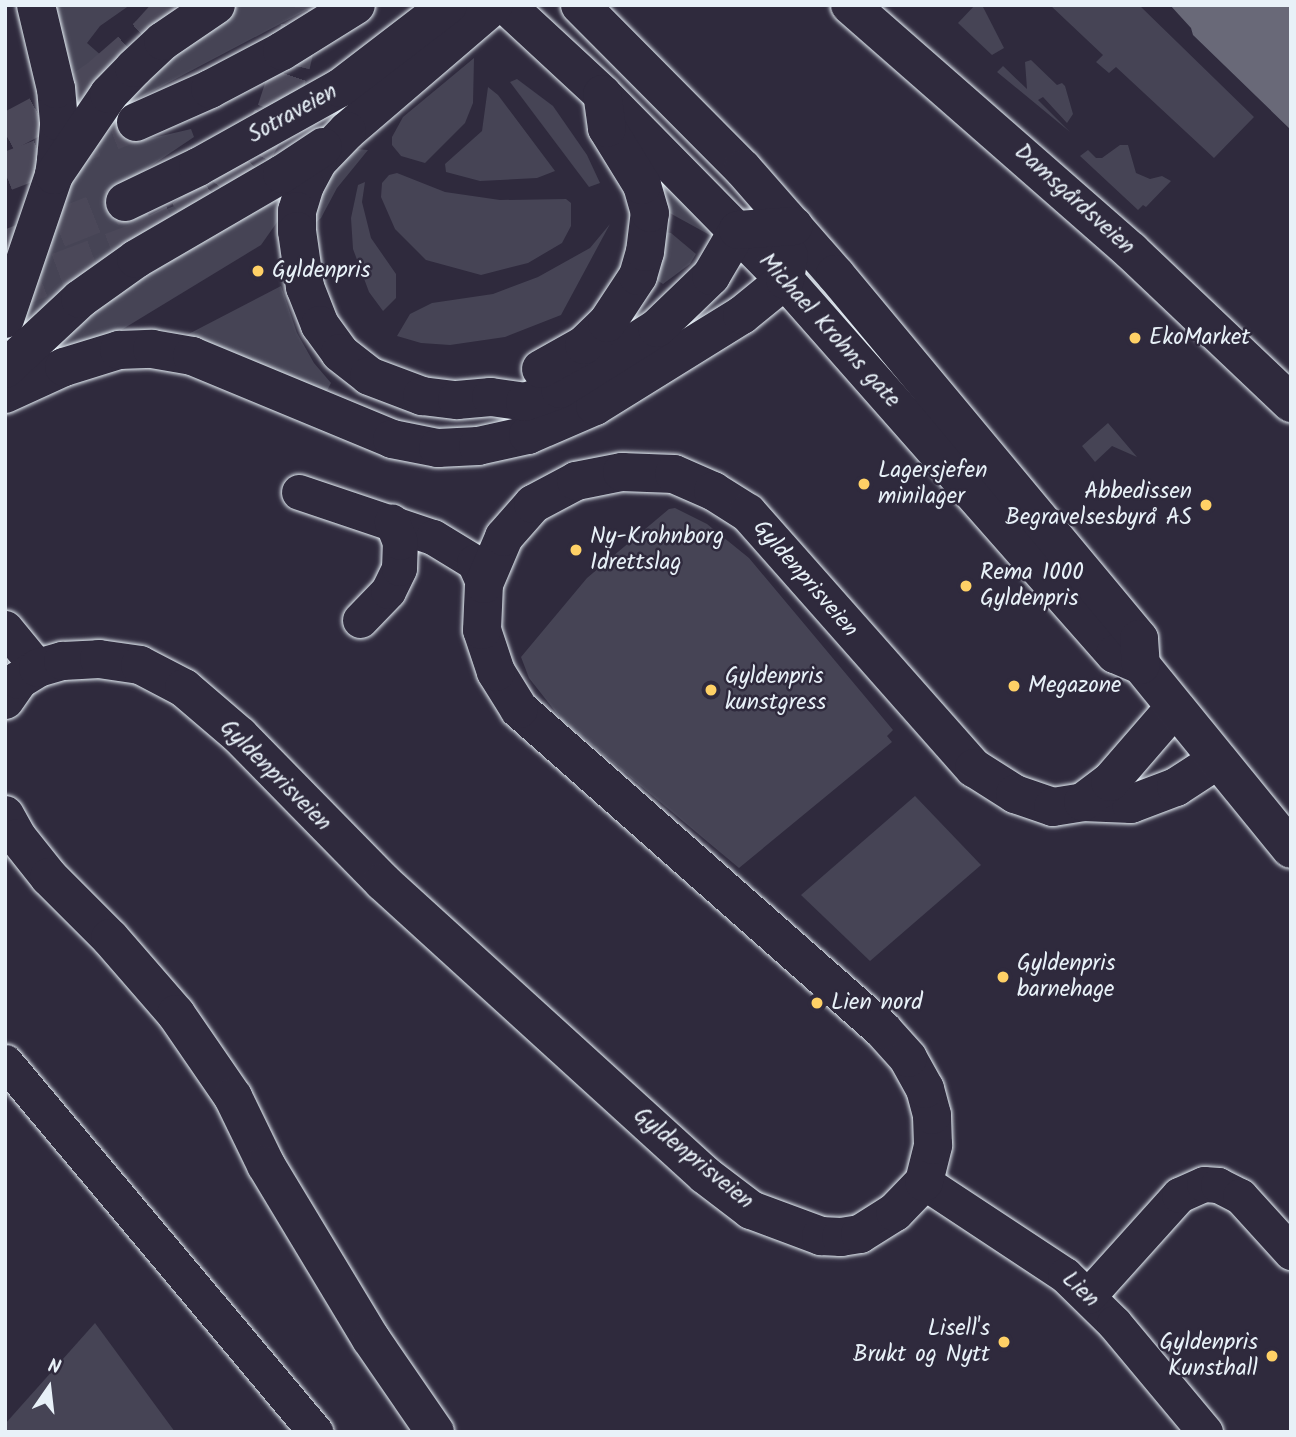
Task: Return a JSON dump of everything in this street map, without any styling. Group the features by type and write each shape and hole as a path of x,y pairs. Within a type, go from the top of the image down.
{"main road":[{"path":"5,319 54,175 59,122 56,89 36,5"},
{"path":"54,175 109,93 125,76 163,41 216,5"},
{"path":"136,122 209,89 294,43 356,5"},
{"path":"5,394 53,372 119,350 152,349 192,356 392,439 438,448 478,446 528,435 595,406 742,315 785,280 793,226 738,230 711,276 683,306 629,348 560,389 525,402 491,397 457,400 422,396 369,376 340,353 320,325 303,276 297,211 304,185 318,161 453,20 494,5"},
{"name":"Michael Krohns gate","path":"506,5 602,94 785,280 1115,654 1141,665 1216,761 1291,849"},
{"name":"Michael Krohns gate","path":"580,5 743,169 793,226 1139,639 1141,665"},
{"name":"Damsgårdsveien","path":"850,5 1132,251 1291,403"},
{"name":"Sotraveien","path":"125,202 198,167 340,88 453,20"},
{"path":"491,397 514,379 552,365 584,345 607,323 638,276 650,213 642,185 607,128 602,94"},
{"path":"5,369 80,299 136,259 282,174 347,131"},
{"name":"Gyldenprisveien","path":"5,700 19,680 38,668 63,661 121,661 140,666 184,688 240,736 337,839 705,1175 751,1210 821,1236 860,1234 895,1212 924,1182 933,1145 932,1115 925,1089 908,1058 883,1030 519,709 496,672 482,630 484,584 505,537 533,504 576,481 622,472 674,474 713,491 748,513 974,768 1015,794 1053,807 1083,802 1131,804 1175,787 1216,761"},
{"path":"1083,802 1110,782 1174,708"},
{"path":"5,815 18,838 49,877 110,938 176,1014 233,1097 266,1165 370,1339 435,1432"}],"street":[{"path":"299,492 433,537 474,562 484,584"},
{"path":"360,620 387,591 399,568 400,542 392,522"},
{"path":"5,628 38,668"},
{"path":"5,1062 315,1432"},
{"name":"Lien","path":"924,1182 1065,1275 1088,1296 1205,1432"},
{"path":"1088,1296 1179,1195 1204,1184 1218,1185 1240,1196 1291,1252"}],"shaded area":[{"path":"44,5 130,5 100,26 87,43 103,57 83,95 69,94"},
{"path":"237,5 316,5 128,104 144,140 191,129 194,137 130,180 149,216 204,194 211,204 10,347 70,178 106,112 199,21"},
{"path":"975,5 983,7 1004,48 992,55 958,23"},
{"path":"1050,5 1139,5 1254,117 1214,158 1116,67 1109,73 1096,62 1103,55"},
{"path":"474,58 473,103 465,123 425,163 401,156 392,145 392,137 403,117"},
{"path":"1031,60 1057,85 1062,83 1065,86 1073,114 1067,123 1043,97 1038,100 1070,132 997,72 1003,66 1027,89 1025,62"},
{"path":"517,79 553,106 587,155 600,183 589,187 510,82"},
{"path":"488,87 498,95 555,171 537,178 480,181 446,172 445,164 482,131"},
{"path":"1120,145 1128,145 1136,173 1150,179 1162,176 1171,181 1146,207 1143,205 1138,210 1080,156 1088,150 1096,158 1102,158"},
{"path":"342,148 368,150 337,188 321,218 310,228 314,195"},
{"path":"657,156 717,239 666,211"},
{"path":"397,173 445,192 500,200 566,199 571,203 571,226 562,243 528,263 481,275 426,260 395,229 381,197 382,183 389,175"},
{"path":"365,182 362,202 371,238 396,274 396,298 383,311 369,292 353,249 351,218 358,185"},
{"path":"278,193 284,195 280,218 261,245 113,335 55,357 45,351 100,304"},
{"path":"610,224 561,315 505,337 450,345 421,343 397,336 410,314 432,303 493,294 538,277 590,248"},
{"path":"664,232 671,233 696,254 690,264 663,284 655,279"},
{"path":"281,286 297,333 314,363 331,383 321,402 177,340"},
{"path":"1108,423 1137,457 1112,446 1095,462 1082,446"},
{"name":"Gyldenpris kunstgress","path":"675,508 707,524 749,558 893,730 887,736 892,742 739,868 562,720 529,678 521,657 587,578 669,509"},
{"path":"915,796 981,865 870,961 801,895"},
{"path":"95,1323 175,1432 5,1432 5,1424"}],"water":[{"path":"1170,5 1291,5 1291,130 1193,35 1191,28"}],"tunnel":[{"path":"5,133 71,98 102,76 149,35 176,5"},
{"path":"5,292 141,241 184,219 222,189 253,152 276,111 291,65 305,5"},
{"path":"5,172 136,122"},
{"path":"5,250 125,202"}],"place":[{"name":"Gyldenpris","path":"258,271"},
{"name":"EkoMarket","path":"1135,338"},
{"name":"Lagersjefen minilager","path":"864,484"},
{"name":"Abbedissen Begravelsesbyrå AS","path":"1206,505"},
{"name":"Ny-Krohnborg Idrettslag","path":"576,550"},
{"name":"Rema 1000 Gyldenpris","path":"966,586"},
{"name":"Megazone","path":"1014,686"},
{"name":"Gyldenpris kunstgress","path":"711,690"},
{"name":"Gyldenpris barnehage","path":"1003,977"},
{"name":"Lien nord","path":"817,1003"},
{"name":"Lisell's Brukt og Nytt","path":"1004,1342"},
{"name":"Gyldenpris Kunsthall","path":"1272,1356"}]}
